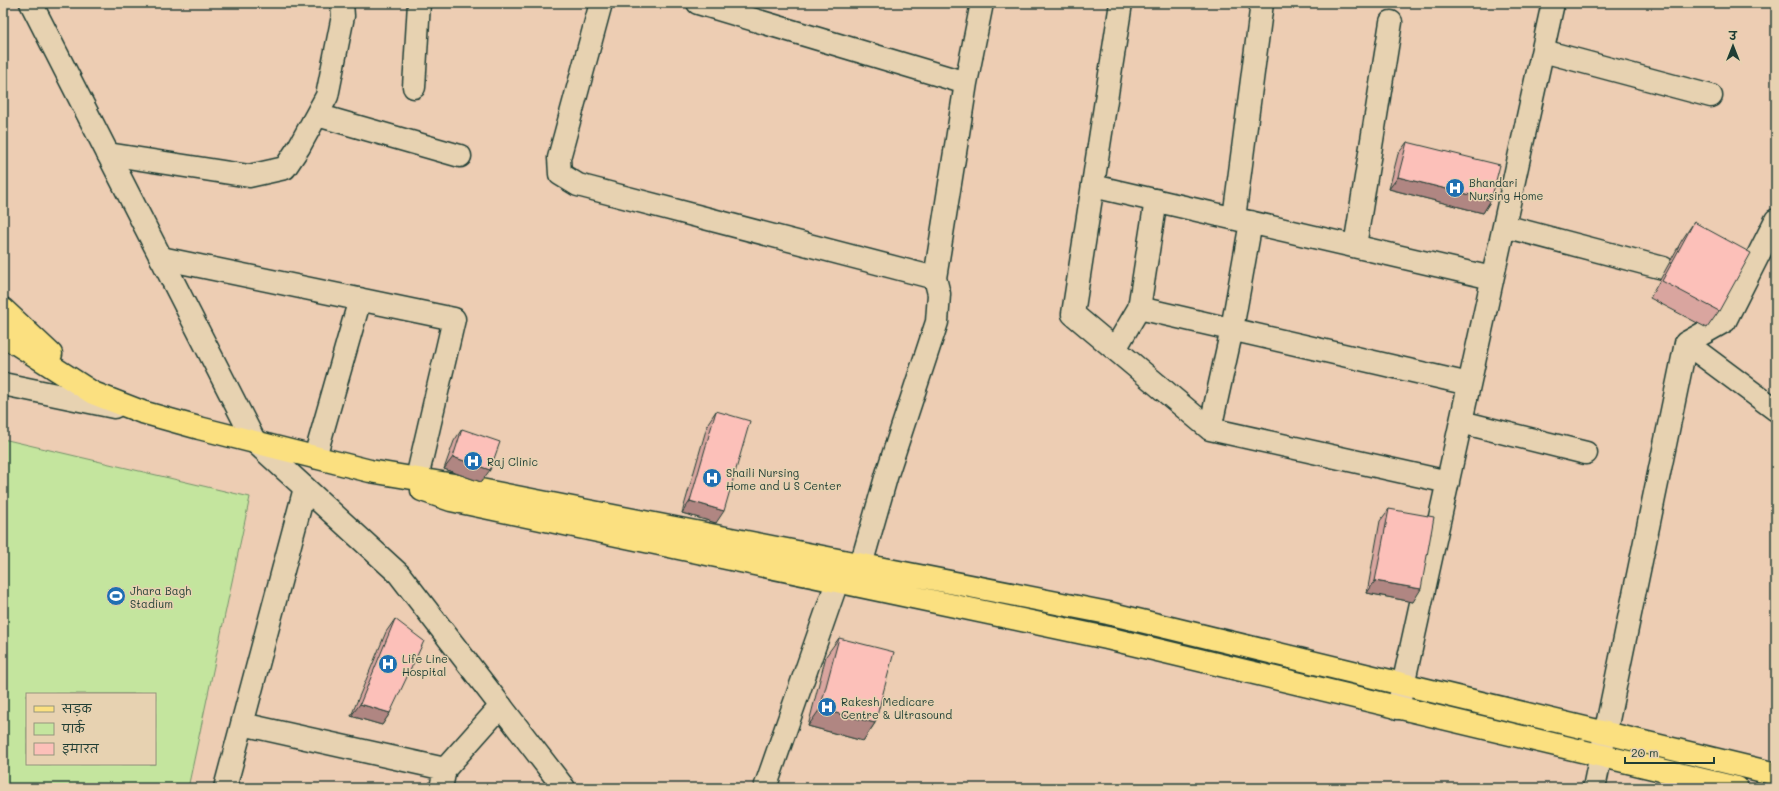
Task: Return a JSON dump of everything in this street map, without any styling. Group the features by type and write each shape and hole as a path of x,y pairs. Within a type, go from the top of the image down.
{"main road":[{"path":"3,309 93,393"},
{"path":"3,335 93,393 142,412 370,471 417,478 1108,613 1776,774"},
{"path":"370,471 451,500 1107,638 1737,788"}],"street":[{"path":"31,3 255,442 398,574 564,788"},
{"path":"108,154 249,176 285,168 299,147 328,96 343,16 342,3"},
{"path":"414,87 419,3"},
{"path":"601,3 559,158 560,174 578,184 935,278"},
{"path":"698,3 966,83"},
{"path":"861,565 887,474 937,322 938,294 935,278 966,83 982,3"},
{"path":"1120,3 1073,314 1210,429 1448,482"},
{"path":"1210,429 1232,329 1262,3"},
{"path":"1398,708 1543,51 1552,3"},
{"path":"1355,246 1391,22"},
{"path":"1543,51 1711,96"},
{"path":"317,115 460,156"},
{"path":"1093,186 1492,278"},
{"path":"1115,349 1139,308 1156,200"},
{"path":"1686,343 1725,322 1776,220"},
{"path":"1504,226 1664,268"},
{"path":"161,258 454,320 417,478"},
{"path":"314,457 360,299"},
{"path":"1139,308 1469,384"},
{"path":"1686,343 1776,410"},
{"path":"1594,788 1686,343"},
{"path":"3,384 142,412"},
{"path":"1461,422 1586,453"},
{"path":"225,788 305,488"},
{"path":"765,788 837,582"},
{"path":"242,724 443,778 501,706"}],"green space":[{"name":"Jhara Bagh Stadium","path":"3,439 250,497 188,788 3,788"}],"building":[{"path":"1407,142 1500,165 1491,200 1398,177"},
{"path":"1694,222 1751,253 1719,311 1662,281"},
{"path":"716,411 750,421 724,511 690,501"},
{"path":"462,429 500,442 490,470 453,457"},
{"path":"1389,509 1434,517 1421,589 1375,581"},
{"path":"395,619 424,641 390,713 360,704"},
{"path":"839,638 894,652 875,723 820,709"}],"place":[{"name":"Bhandari Nursing Home","path":"1455,188"},
{"name":"Raj Clinic","path":"473,461"},
{"name":"Shaili Nursing Home and U S Center","path":"712,478"},
{"name":"Jhara Bagh Stadium","path":"116,596"},
{"name":"Life Line Hospital","path":"388,664"},
{"name":"Rakesh Medicare Centre & Ultrasound","path":"827,707"}]}
